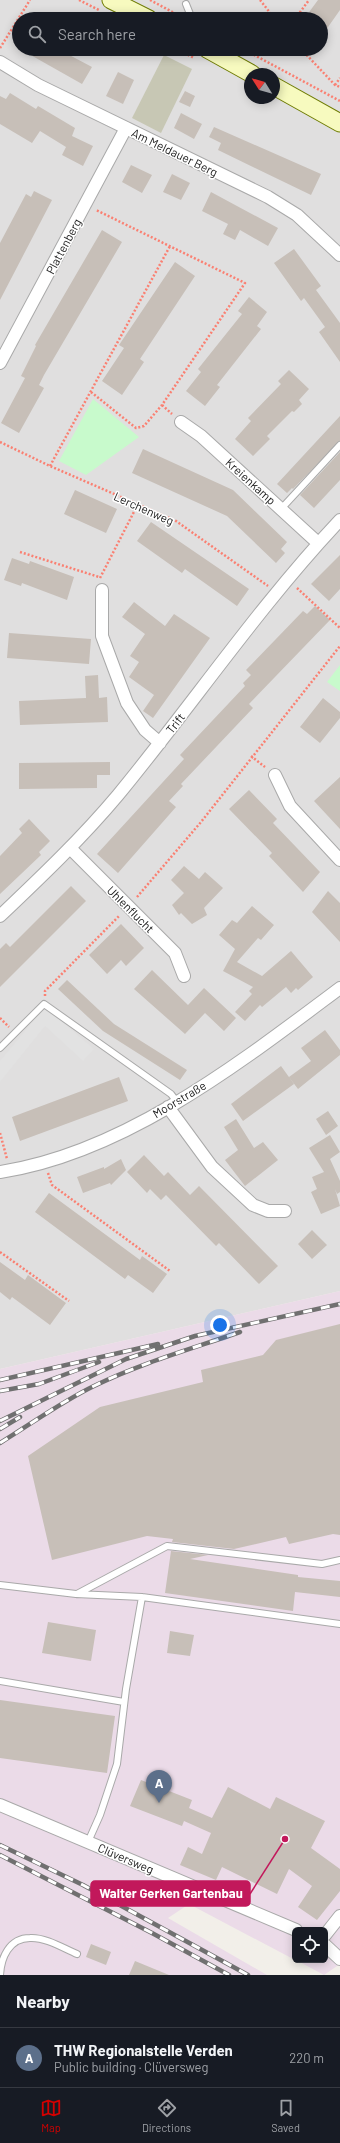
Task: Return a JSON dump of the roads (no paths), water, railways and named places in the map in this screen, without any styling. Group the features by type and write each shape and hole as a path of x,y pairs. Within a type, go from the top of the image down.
{"street":[{"path":"111,0 135,12"},
{"path":"220,56 244,70"},
{"name":"Am Meldauer Berg","path":"0,62 38,85 268,197 297,215 340,255"},
{"path":"280,89 340,123"},
{"name":"Plattenberg","path":"0,364 126,128"},
{"name":"Kreienkamp","path":"181,422 201,436 318,543"},
{"name":"Trift","path":"0,916 70,848 117,796 288,579 318,543 340,520"},
{"path":"102,590 102,636 127,703 145,730 160,742"},
{"path":"275,775 290,806 340,860"},
{"name":"Uhlenflucht","path":"70,848 175,953 184,976"},
{"name":"Moorstraße","path":"5,1171 45,1163 94,1146 172,1105 268,1042 340,988"},
{"path":"172,1105 212,1167 253,1204 268,1211 285,1211"},
{"name":"Clüversweg","path":"0,1805 292,1928"},
{"path":"328,1932 340,1916"},
{"path":"328,1948 340,1959"}],"lane":[{"path":"186,4 189,12"},
{"path":"281,509 340,445"},
{"path":"0,1048 44,1004 171,1094 172,1105"},
{"path":"76,1594 167,1546 322,1564 340,1560"},
{"path":"0,1585 76,1594 142,1597 340,1624"},
{"path":"88,1842 100,1815 117,1764 124,1702 142,1597"},
{"path":"0,1681 124,1702"},
{"path":"0,1975 1,1961 11,1944 29,1938 50,1942 77,1954"}],"railway":[{"path":"0,1421 126,1359 195,1336 340,1304"},
{"path":"0,1443 46,1413 94,1386 148,1363 240,1332"},
{"path":"0,1380 158,1344"},
{"path":"0,1391 39,1384 99,1362"},
{"path":"0,1429 20,1417"},
{"path":"0,1845 83,1885 248,1975"},
{"path":"0,1855 152,1933 229,1975"}],"place":[{"name":"THW Regionalstelle Verden","path":"159,1803"},
{"name":"Walter Gerken Gartenbau","path":"285,1839"}]}
